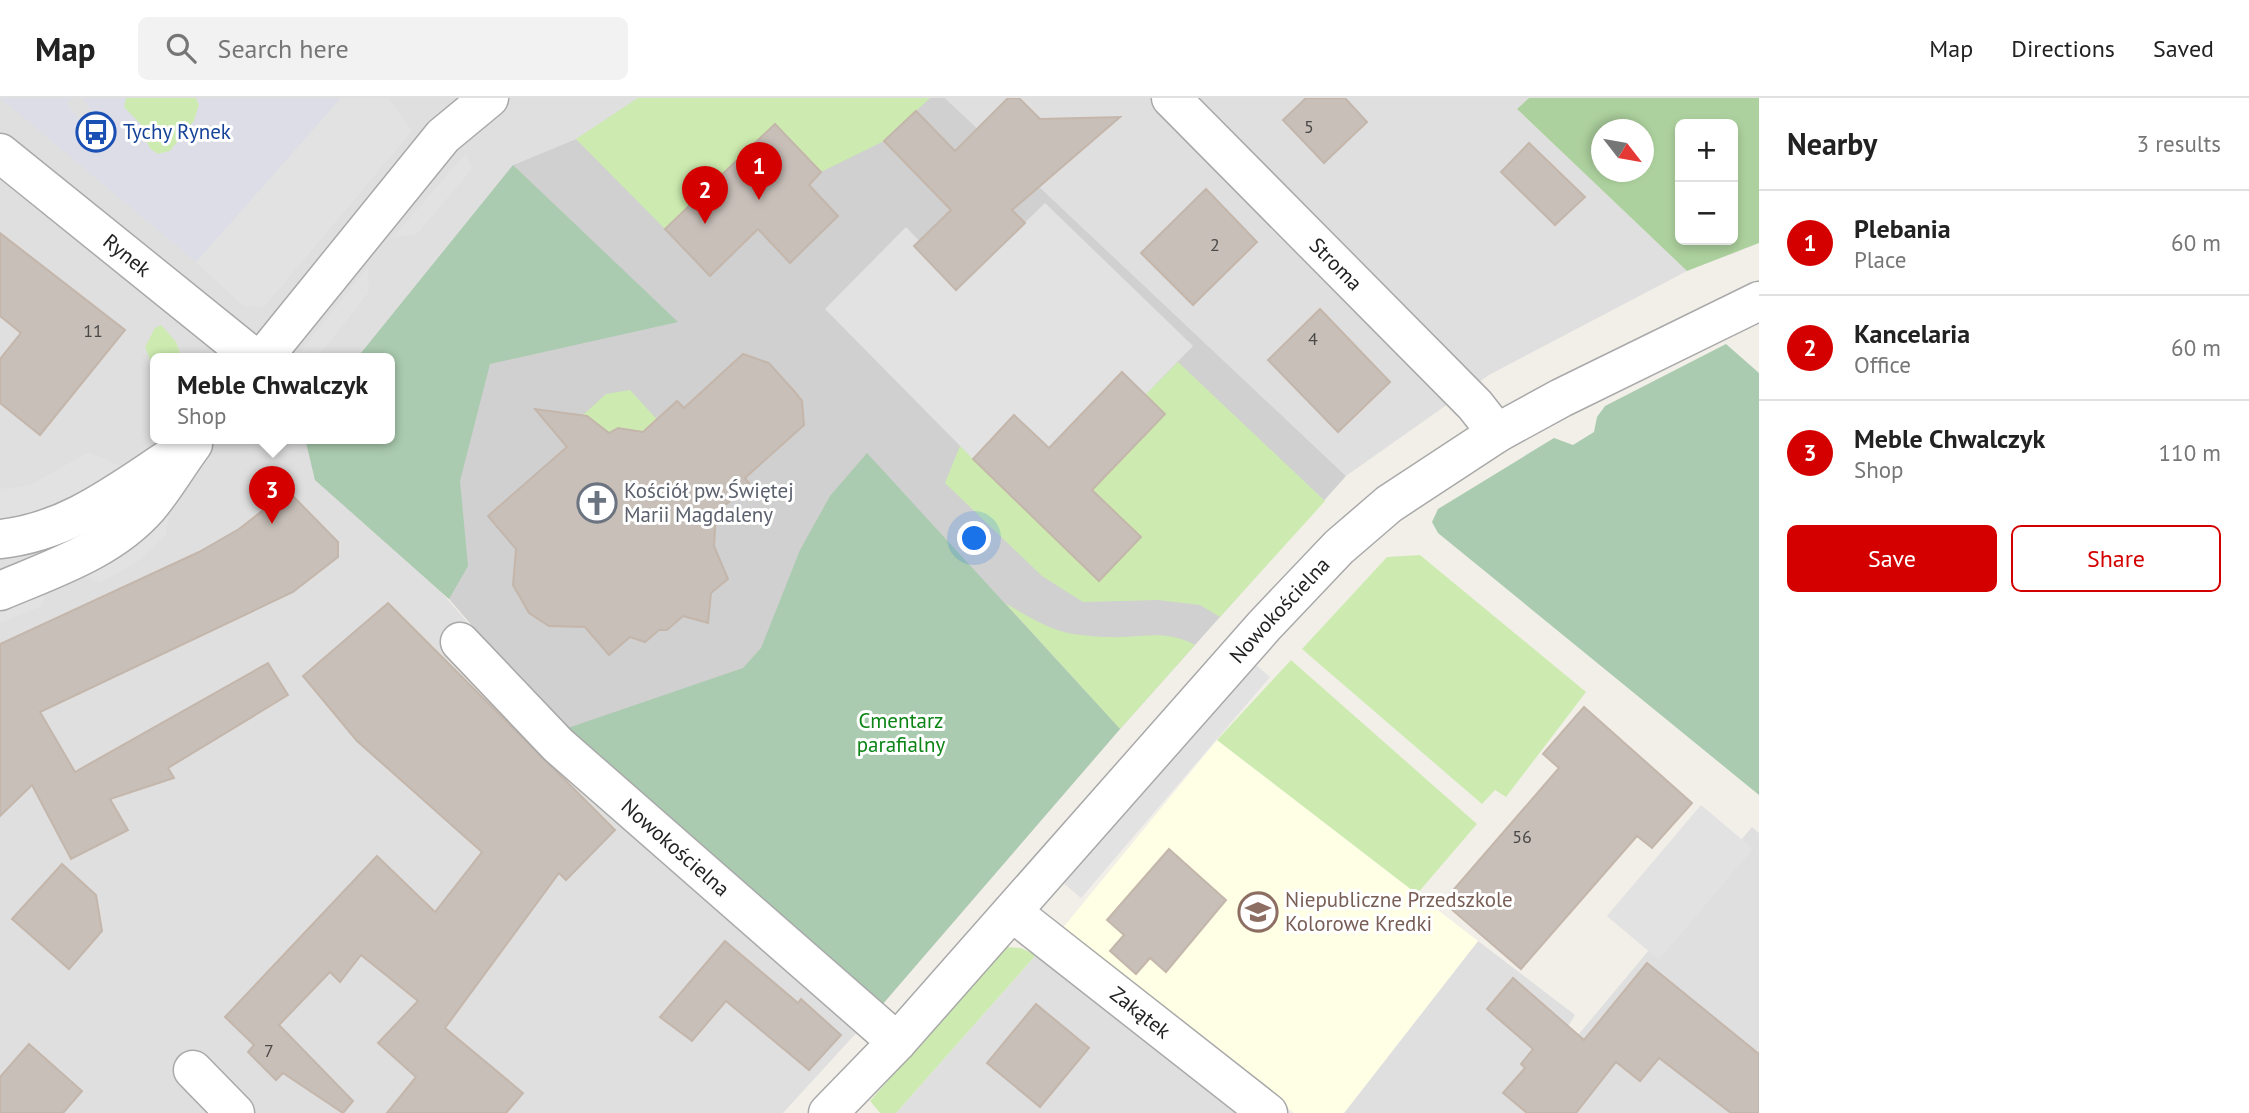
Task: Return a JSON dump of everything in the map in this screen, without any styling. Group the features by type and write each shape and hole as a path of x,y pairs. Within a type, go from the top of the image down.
{"street":[{"path":"268,353 443,136 489,98"},
{"name":"Stroma","path":"1171,98 1475,405 1497,433"},
{"name":"Rynek","path":"0,153 248,353"},
{"name":"Nowokościelna","path":"828,1113 897,1042 1264,626 1339,547 1389,504 1497,433 1572,392 1759,300"},
{"path":"0,539 23,537 68,522 108,500 191,444"},
{"path":"0,591 95,549 116,536 149,505 193,444"},
{"name":"Nowokościelna","path":"460,642 558,745 897,1042"},
{"name":"Zakątek","path":"1012,912 1268,1113"},
{"path":"193,1070 235,1113"}],"shaded area":[{"path":"0,98 638,98 576,139 513,165 361,353 150,353 150,444 306,444 315,480 443,594 562,730 881,1006 783,1113 0,1113"},
{"path":"0,98 72,98 66,103 80,121 92,111 82,98 126,98 124,107 146,130 145,140 150,149 158,154 170,151 194,121 199,105 196,98 341,98 196,262"},
{"path":"341,98 389,98 412,131 264,307 243,306 196,262"},
{"path":"638,98 945,98 1346,476 1120,729 881,1006 562,730 449,599 315,480 306,444 395,444 395,353 361,353 513,165 576,139"},
{"path":"945,98 1529,98 1518,110 1687,271 1489,375 1346,476"},
{"path":"466,153 472,169 416,235 393,237"},
{"path":"1045,203 1193,346 1145,395 1121,372 1049,448 1014,416 973,459 825,309 906,227 961,285"},
{"path":"368,267 369,292 321,353 299,353"},
{"path":"89,452 124,468 81,497 34,518 0,523 0,489 30,485"},
{"path":"169,514 166,535 137,562 99,583 81,574 126,547"},
{"path":"46,589 42,606 0,623 0,606"},
{"path":"1250,660 1270,677 1081,898 1061,881"},
{"name":"Niepubliczne Przedszkole Kolorowe Kredki","path":"1217,740 1478,941 1344,1113 1294,1113 1062,929"},
{"path":"1701,805 1753,849 1659,960 1607,916"},
{"path":"1752,827 1759,833 1759,1113 1344,1113 1478,941 1575,1015 1564,1033 1573,1041"},
{"path":"1036,955 1238,1113 896,1113"}],"green space":[{"path":"126,98 196,98 199,105 194,121 170,151 158,154 148,144 146,130 124,107"},
{"path":"638,98 930,98 884,141 821,172 775,124 665,229 576,139"},
{"path":"1529,98 1759,98 1759,243 1687,271 1594,182 1654,182 1654,119 1591,119 1591,180 1517,109"},
{"path":"513,165 678,322 490,364 460,481 468,566 449,599 315,480 306,444 395,444 395,353 361,353"},
{"path":"161,325 176,342 180,353 150,353 150,360 145,347 155,328"},
{"path":"1726,344 1759,373 1759,795 1438,533 1432,522 1438,509 1554,438 1573,445 1594,432 1597,417 1605,406"},
{"path":"1178,362 1325,501 1220,617 1200,605 1158,600 1083,602 1042,576 945,483 960,446 1100,580 1141,537 1092,490 1165,414 1145,395"},
{"path":"630,390 663,426 625,459 590,418 582,416 606,394"},
{"name":"Cmentarz parafialny","path":"867,453 1120,729 881,1006 562,730 743,668 761,648 800,550 830,496"},
{"path":"1420,555 1586,692 1506,797 1495,790 1482,804 1302,649 1387,557"},
{"path":"1005,603 1046,626 1073,634 1110,637 1168,636 1195,645 1120,729"},
{"path":"1291,660 1477,824 1417,894 1217,740"},
{"path":"1004,947 1021,948 1036,955 896,1113 880,1113 870,1101"}],"building":[{"path":"1008,98 1019,98 1040,119 1120,117 1012,210 1025,223 956,290 914,246 951,210 884,141 916,111 955,151"},
{"path":"1306,98 1345,98 1367,122 1324,163 1283,120"},
{"path":"775,124 821,172 809,185 838,216 790,263 758,229 710,276 665,229"},
{"path":"1529,143 1585,197 1555,225 1501,172"},
{"path":"1206,189 1257,242 1193,305 1141,253"},
{"path":"0,233 125,330 40,435 0,403 0,359 21,333 0,316"},
{"path":"1320,309 1390,382 1338,432 1268,360"},
{"name":"Kościół pw. Świętej Marii Magdaleny","path":"743,354 769,363 794,391 802,401 804,425 745,478 749,483 716,514 714,546 728,579 711,593 708,623 683,616 667,630 659,630 645,642 630,637 609,655 585,627 549,626 529,613 513,585 516,549 488,516 567,447 535,409 587,416 609,433 618,428 643,432 677,401 684,408"},
{"path":"1122,372 1165,414 1092,490 1141,537 1099,581 973,459 1014,415 1049,448"},
{"path":"288,491 338,542 338,557 293,592 40,712 75,772 268,663 288,695 168,768 174,778 110,799 128,830 71,859 32,785 0,816 0,644 199,552 239,529"},
{"path":"388,603 615,830 566,880 559,873 445,1028 523,1093 506,1113 387,1113 416,1077 378,1043 418,1001 361,955 340,982 330,972 279,1025 353,1101 343,1113 283,1073 276,1080 248,1052 254,1045 225,1017 377,856 435,912 482,852 357,741 303,676"},
{"path":"1584,707 1692,803 1652,848 1637,836 1521,969 1443,902 1559,768 1543,754"},
{"path":"1169,849 1226,900 1166,972 1150,958 1136,974 1110,951 1124,935 1107,920"},
{"path":"62,864 96,895 102,931 69,969 12,919"},
{"path":"725,941 798,1003 801,999 841,1035 809,1070 726,1001 692,1041 660,1017"},
{"path":"1647,963 1759,1054 1759,1113 1731,1113 1659,1058 1640,1081 1616,1062 1576,1113 1527,1113 1503,1093 1525,1068 1521,1064 1533,1049 1487,1009 1513,978 1584,1040"},
{"path":"1036,1004 1089,1048 1040,1107 987,1063"},
{"path":"29,1044 82,1091 63,1113 0,1113 0,1077"}],"place":[{"name":"Tychy Rynek","path":"96,132"},
{"name":"Plebania","path":"759,200"},
{"name":"Kancelaria","path":"705,224"},
{"name":"Kościół pw. Świętej Marii Magdaleny","path":"597,503"},
{"name":"Meble Chwalczyk","path":"272,524"},
{"name":"Niepubliczne Przedszkole Kolorowe Kredki","path":"1258,912"}]}
